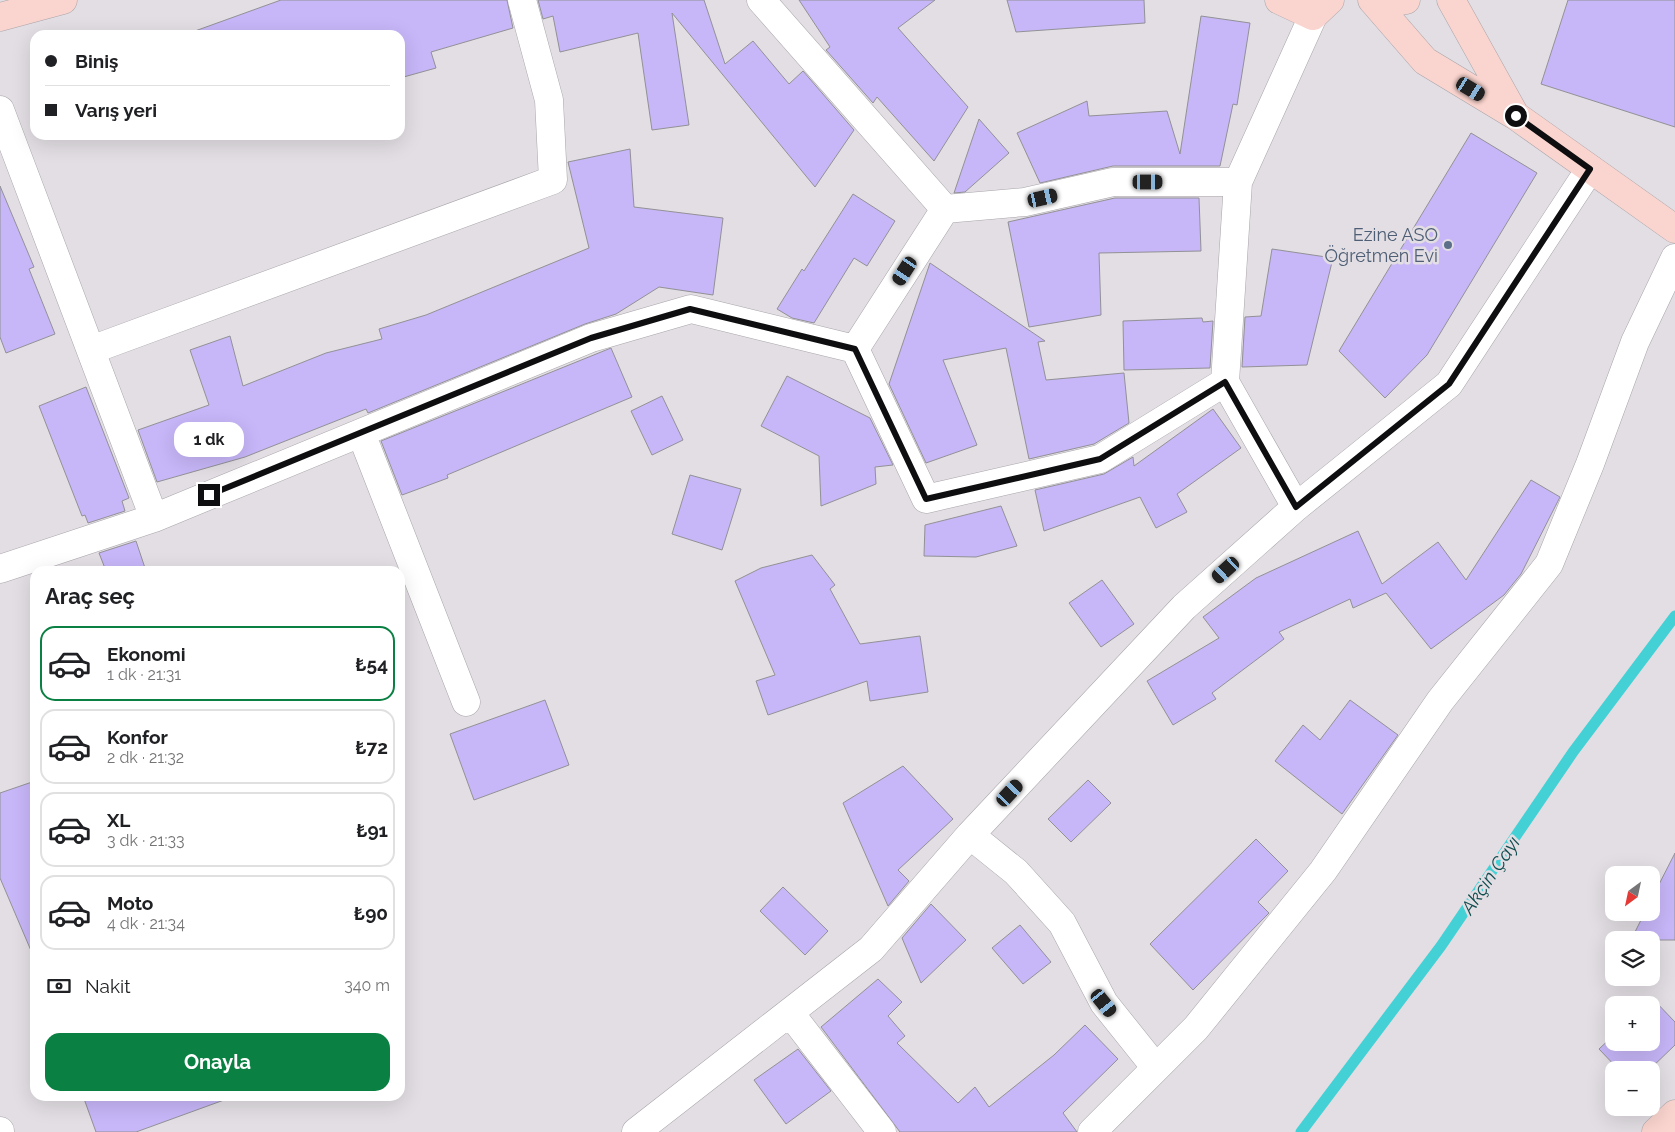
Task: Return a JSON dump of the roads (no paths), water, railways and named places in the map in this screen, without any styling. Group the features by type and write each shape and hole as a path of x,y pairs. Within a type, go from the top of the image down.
{"main road":[{"path":"0,18 63,0"},
{"path":"1279,0 1322,8"},
{"path":"1372,0 1425,61 1516,116 1675,229"},
{"path":"1376,0 1390,4 1406,0"},
{"path":"1451,0 1516,116"},
{"path":"1656,1132 1675,1114"}],"street":[{"path":"90,350 553,180 549,100 522,0"},
{"path":"761,0 945,209"},
{"path":"1296,507 1225,382 1238,182 1322,8"},
{"path":"0,110 154,518"},
{"path":"636,1132 871,949 970,835 1184,607 1296,507 1449,384 1590,169"},
{"path":"945,209 1025,202 1113,182 1238,182"},
{"path":"855,349 945,209"},
{"path":"1092,1132 1196,1028 1323,871 1440,701 1549,564 1590,464 1635,342 1675,258"},
{"path":"0,569 154,518 591,338 690,309 855,349"},
{"path":"855,349 926,499 1100,459 1225,382"},
{"path":"361,433 466,702"},
{"path":"970,835 1016,872 1062,923 1104,1003 1156,1068"},
{"path":"790,1013 882,1132"}],"waterway":[{"name":"Akçin Çayı","path":"1301,1132 1441,946 1573,752 1675,616"}],"place":[{"name":"Ezine ASO Öğretmen Evi","path":"1448,245"}]}
